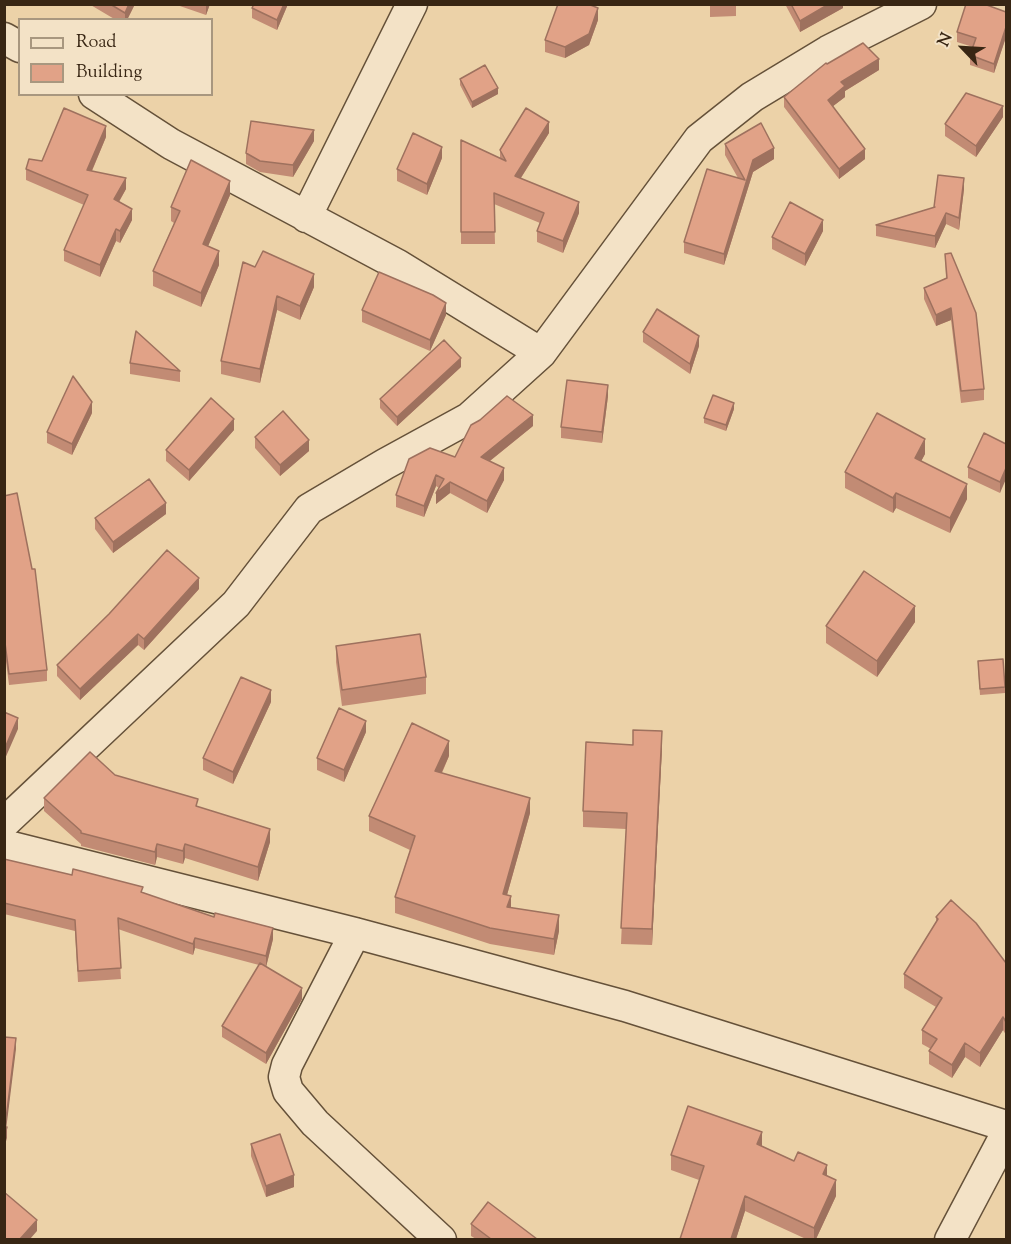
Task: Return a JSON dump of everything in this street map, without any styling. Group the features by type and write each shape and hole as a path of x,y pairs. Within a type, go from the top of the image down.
{"street":[{"path":"306,217 412,4"},
{"path":"4,823 236,604 309,509 469,418 541,353 699,139 752,97 809,63 921,4"},
{"path":"4,38 18,46"},
{"path":"97,96 171,144 398,266 541,353"},
{"path":"4,845 354,933 625,1006 1006,1126"},
{"path":"354,933 287,1065 284,1077 288,1091 315,1123 441,1239"},
{"path":"950,1239 1006,1134"}],"building":[{"path":"110,4 129,4 125,13"},
{"path":"254,4 284,4 277,20 252,8"},
{"path":"558,4 588,4 598,8 589,34 565,47 545,40"},
{"path":"736,4 736,5 710,5"},
{"path":"791,4 829,4 800,21"},
{"path":"966,4 984,4 1006,12 1006,27 994,64 970,55 976,38 957,32"},
{"path":"863,43 879,59 841,82 845,86 828,100 865,149 839,169 784,97 826,63"},
{"path":"485,65 498,88 472,102 460,79"},
{"path":"966,93 1003,106 976,146 945,124"},
{"path":"64,108 106,126 87,170 126,178 114,199 132,209 120,231 116,229 100,265 64,250 88,195 26,169 29,159 42,161"},
{"path":"526,108 549,122 515,176 579,202 563,241 537,231 544,213 494,193 495,232 461,232 461,140 506,161 500,150"},
{"path":"251,121 314,130 293,165 260,161 246,153"},
{"path":"761,123 774,148 753,160 724,254 684,242 707,169 745,180 725,144"},
{"path":"413,133 442,147 427,184 397,169"},
{"path":"191,160 230,181 203,244 219,251 201,293 153,271 180,211 171,207"},
{"path":"938,175 964,178 959,218 946,213 935,236 876,225 935,207"},
{"path":"790,202 823,220 805,254 772,237"},
{"path":"263,251 314,274 300,306 277,296 260,369 221,361 243,262 255,267"},
{"path":"951,253 976,313 984,389 961,391 951,308 936,315 924,288 947,278 945,254"},
{"path":"379,272 433,295 446,303 430,340 362,310"},
{"path":"657,309 699,336 690,364 643,332"},
{"path":"136,331 180,371 130,363"},
{"path":"444,340 461,358 397,417 380,399"},
{"path":"73,376 92,402 72,444 47,432"},
{"path":"567,380 608,385 602,432 561,427"},
{"path":"713,395 734,403 726,425 704,418"},
{"path":"507,396 533,415 481,457 504,468 487,501 450,482 436,493 444,479 436,475 424,506 396,495 409,459 430,448 455,457 471,425"},
{"path":"211,398 234,419 189,470 166,450"},
{"path":"283,411 309,440 280,465 255,437"},
{"path":"877,413 925,439 915,458 967,484 950,518 896,493 893,498 845,472"},
{"path":"984,433 1006,444 1006,468 1000,482 968,467"},
{"path":"149,479 166,503 113,542 95,518"},
{"path":"17,493 32,569 35,569 47,670 9,674 4,635 4,496"},
{"path":"167,550 199,578 144,639 138,634 80,689 57,665 109,614"},
{"path":"864,571 915,606 877,661 826,626"},
{"path":"420,634 426,677 342,690 336,646"},
{"path":"1003,659 1005,687 980,689 978,661"},
{"path":"241,677 271,690 233,772 203,758"},
{"path":"339,708 366,721 344,770 317,758"},
{"path":"4,712 18,718 4,750"},
{"path":"412,723 449,741 435,771 530,798 503,894 511,896 507,907 559,915 554,939 490,928 395,897 415,836 369,816"},
{"path":"633,730 662,731 652,929 621,928 627,813 583,811 586,742 633,745"},
{"path":"90,752 115,775 198,799 196,806 270,829 258,867 185,844 183,851 157,844 155,852 81,833 44,798"},
{"path":"4,859 72,875 73,869 143,887 141,892 214,917 215,913 273,928 266,956 195,938 193,944 118,918 121,968 78,971 75,920 4,903"},
{"path":"951,900 976,923 1006,963 1006,1022 1003,1017 980,1053 965,1043 952,1065 929,1051 937,1039 922,1030 942,998 904,974 938,919 936,917"},
{"path":"260,963 302,988 266,1053 222,1026"},
{"path":"4,1037 16,1038 4,1137"},
{"path":"688,1106 762,1132 757,1144 794,1161 798,1152 827,1165 823,1174 836,1180 814,1228 745,1196 731,1239 680,1239 704,1166 671,1155"},
{"path":"280,1134 294,1175 266,1186 251,1144"},
{"path":"4,1192 37,1220 20,1239 4,1239"},
{"path":"488,1202 537,1239 491,1239 471,1224"}]}
